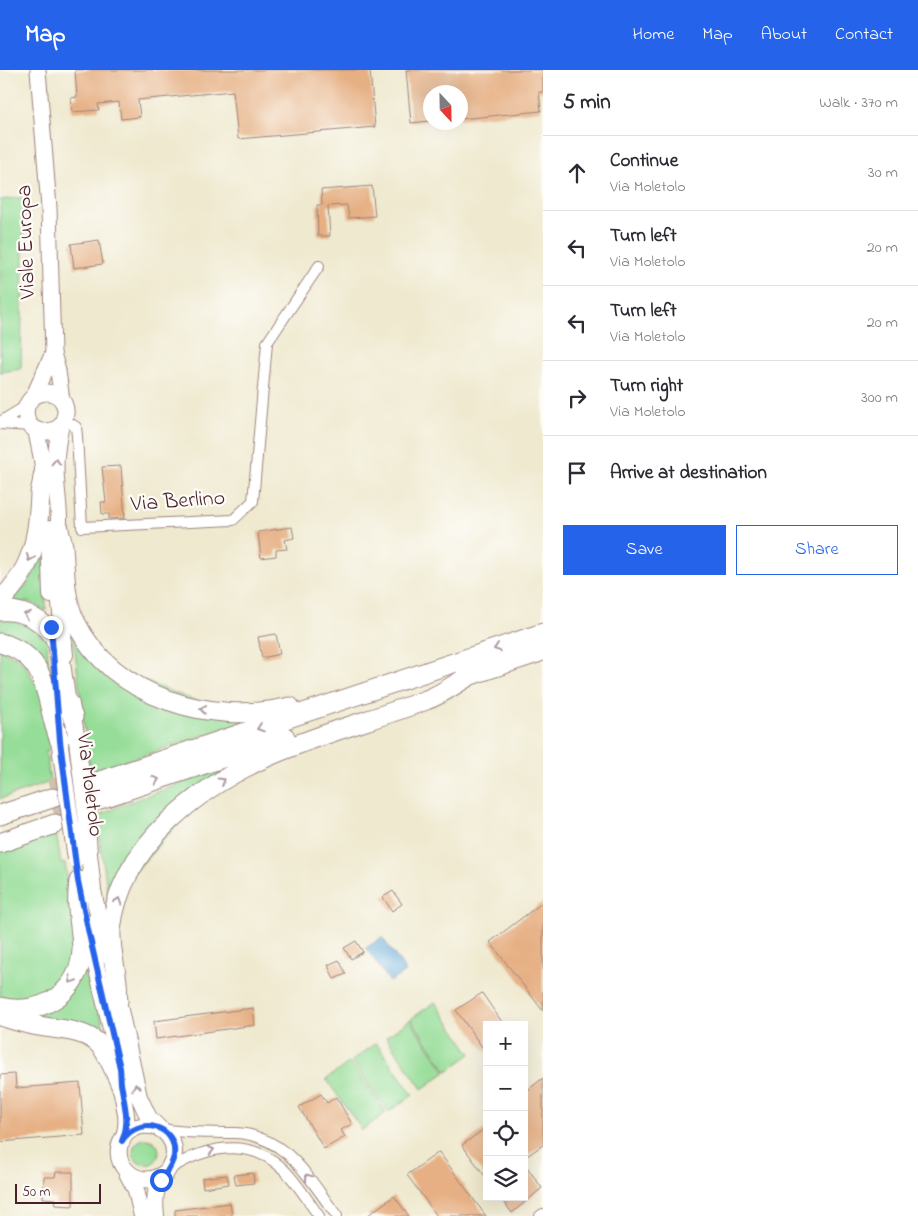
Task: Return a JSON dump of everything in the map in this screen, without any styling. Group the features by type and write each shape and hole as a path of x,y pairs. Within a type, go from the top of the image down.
{"highway":[{"path":"0,601 19,579 29,562 34,548 38,532 43,476"},
{"path":"59,528 63,545 66,590 75,622 92,647 110,666 131,682 162,698 204,710 252,713 289,707 356,686 405,679"},
{"path":"0,611 12,611 28,615 40,622 52,633 58,645 66,700 73,717"},
{"path":"543,633 142,767 92,793 129,789 543,651"},
{"path":"0,643 22,653 39,672 46,688 51,718 66,743"},
{"path":"118,1001 118,984 111,939 112,923 118,900 126,879 137,859 152,839 172,819 215,786 249,765 301,743 432,698 462,679 475,674"},
{"path":"0,804 53,806"},
{"path":"0,815 53,806"},
{"path":"0,832 53,806"},
{"path":"0,843 53,806"},
{"path":"0,1007 26,1010 44,1006 60,995 73,980 79,966 82,950 78,908 78,881"},
{"path":"0,1015 37,1026 74,1032 90,1038 106,1052 122,1088"}],"main road":[{"name":"Viale Europa","path":"38,70 49,208 53,353"},
{"name":"Via Moletolo","path":"53,353 58,371 62,400 65,406 56,458 59,528 56,545 59,603 73,717 66,743"},
{"path":"30,401 53,353"},
{"path":"30,401 39,393 51,393 62,400"},
{"name":"Via Moletolo","path":"30,401 27,420 33,428 42,459 46,493 52,633 82,857 94,896 111,983 118,1001 139,1097 149,1118 170,1138 174,1150 172,1163 167,1171"},
{"path":"33,428 48,432 55,430 63,423"},
{"name":"Via Moletolo","path":"82,857 78,881 120,1068 128,1119 120,1150 120,1159 126,1171"},
{"path":"122,1141 130,1131 138,1127 151,1126 160,1129"},
{"path":"126,1171 138,1178 147,1180 156,1178 167,1171"},
{"path":"126,1171 136,1190 142,1216"},
{"path":"156,1216 156,1194 167,1171"}],"street":[{"name":"Via Berlino","path":"63,423 76,427 82,527 233,520 253,501 267,343 319,266"},
{"path":"0,423 30,401"},
{"path":"0,423 33,428"},
{"path":"160,1129 192,1134 247,1134 276,1144 294,1158 338,1216"},
{"path":"167,1171 181,1162 208,1151 222,1148 242,1148 263,1154 281,1167 319,1216"}],"green space":[{"path":"24,197 21,369 0,372 0,200"},
{"path":"45,544 46,611 30,602 7,602 22,590 32,577"},
{"path":"0,617 22,619 47,640 49,672 0,637"},
{"path":"72,628 100,664 248,721 90,773"},
{"path":"0,649 22,661 44,697 50,749 46,751 50,782 0,799"},
{"path":"229,766 109,901 96,817 127,803"},
{"path":"56,831 61,864 65,863 77,939 68,978 44,999 0,1002 0,850"},
{"path":"87,965 108,1043 29,1016"},
{"path":"435,1002 471,1054 447,1071 411,1019"},
{"path":"410,1020 446,1072 422,1089 386,1037"},
{"path":"376,1043 413,1095 388,1112 352,1061"},
{"path":"350,1062 386,1113 362,1130 326,1079"},
{"path":"146,1139 155,1143 159,1152 155,1161 146,1165 137,1161 133,1152 137,1143"}],"water":[{"path":"382,937 406,971 390,982 366,948"}],"building":[{"path":"75,70 370,70 375,127 238,139 233,91 138,100 140,117 121,119 119,102 98,104 99,110 72,112 71,98 77,97"},
{"path":"406,70 543,70 543,92 539,92 541,111 468,118 468,85 423,85 423,122 411,123"},
{"path":"372,186 375,216 349,218 347,205 328,206 330,236 318,236 317,205 322,205 321,190"},
{"path":"99,240 103,264 74,268 71,244"},
{"path":"121,466 125,518 109,519 109,514 102,514 101,502 106,502 102,467"},
{"path":"292,527 294,538 285,540 287,549 276,550 276,556 261,558 258,532"},
{"path":"276,634 280,654 262,658 258,637"},
{"path":"393,891 402,904 392,911 383,897"},
{"path":"543,902 543,1011 490,942"},
{"path":"356,941 363,952 351,959 344,948"},
{"path":"339,960 346,974 334,979 328,965"},
{"path":"482,993 501,1021 483,1021 483,1048 456,1010"},
{"path":"253,1008 255,1025 156,1039 154,1021"},
{"path":"15,1074 16,1088 80,1083 84,1135 0,1142 0,1075"},
{"path":"543,1078 543,1145 528,1155 528,1111 528,1090"},
{"path":"321,1094 327,1103 336,1097 352,1124 341,1130 345,1137 324,1149 299,1107"},
{"path":"483,1130 483,1174 462,1145"},
{"path":"439,1152 486,1216 437,1216 407,1175"},
{"path":"528,1169 542,1188 528,1200"},
{"path":"56,1172 73,1172 73,1206 55,1205 56,1199 43,1198 44,1177 55,1177"},
{"path":"253,1173 254,1183 236,1185 234,1175"},
{"path":"227,1175 229,1184 203,1188 202,1178"},
{"path":"394,1196 409,1216 367,1216"},
{"path":"503,1201 526,1201 512,1213"},
{"path":"230,1203 232,1216 175,1216 175,1210"}],"tunnel":[{"path":"51,789 90,776"},
{"path":"54,814 84,805"}],"route":[{"path":"51,627 60,741 78,881 120,1068 121,1086 128,1119 122,1141 134,1128 142,1126 156,1127 167,1134 172,1142 174,1155 172,1163 161,1180"}]}
